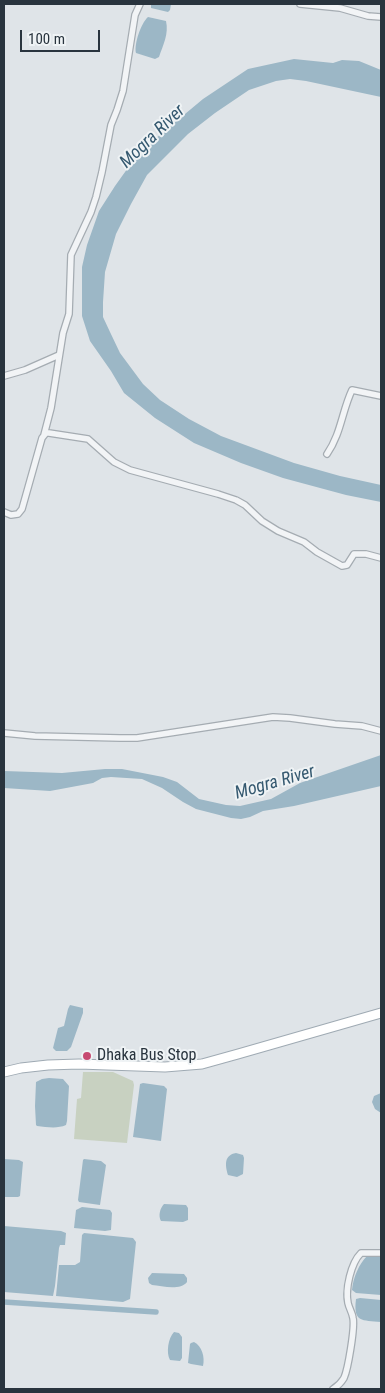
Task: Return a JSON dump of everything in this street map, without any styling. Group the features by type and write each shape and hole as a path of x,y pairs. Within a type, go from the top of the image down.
{"main road":[{"path":"4,1072 48,1065 165,1066 202,1064 381,1013"}],"street":[{"path":"4,512 11,515 18,514 22,509 44,435 69,314 71,255 96,197 111,125 123,91 135,15 140,4"},
{"path":"300,4 340,8 368,16 381,17"},
{"path":"4,376 25,370 59,355"},
{"path":"327,454 338,435 347,400 352,390 381,396"},
{"path":"44,435 49,433 88,439 114,462 126,468 236,500 278,531 304,542 317,552 342,566 347,566 354,554 366,554 381,558"},
{"path":"4,733 35,736 137,738 273,717 362,726 381,731"},
{"path":"333,1389 341,1383 346,1373 353,1322 352,1312 348,1305 347,1290 352,1268 361,1253 381,1253"}],"green space":[{"path":"83,1072 113,1072 133,1081 127,1143 74,1139 77,1099 81,1098"}],"water":[{"path":"151,4 171,4 168,12 151,8"},
{"path":"148,17 166,21 165,39 159,57 155,59 136,53 139,34"},
{"path":"294,59 333,63 342,60 359,61 381,70 381,97 306,81 290,79 276,81 249,90 188,134 147,175 116,234 105,272 103,317 120,353 143,384 160,400 189,419 221,436 294,463 381,485 381,502 346,495 283,478 194,443 155,418 124,393 90,341 82,316 82,267 87,245 99,211 135,158 203,99 248,69"},
{"path":"381,755 381,786 294,806 263,811 241,819 196,809 162,788 142,779 102,778 93,783 50,791 4,788 4,771 62,773 122,769 163,777 177,782 199,799 240,806 271,799 300,783"},
{"path":"70,1005 83,1008 83,1013 71,1047 67,1051 56,1051 53,1048 58,1028 64,1026"},
{"path":"49,1078 63,1079 69,1086 67,1121 66,1125 59,1127 36,1125 36,1082"},
{"path":"140,1084 164,1086 167,1089 161,1141 133,1137"},
{"path":"381,1093 381,1113 375,1109 372,1102 374,1096"},
{"path":"236,1153 243,1155 244,1158 243,1174 237,1177 228,1175 226,1164 227,1158"},
{"path":"4,1159 23,1162 20,1196 18,1197 4,1197"},
{"path":"84,1159 101,1161 106,1165 100,1205 79,1202 78,1200"},
{"path":"164,1204 186,1205 188,1208 188,1220 183,1222 161,1221 160,1212"},
{"path":"82,1207 110,1210 112,1213 111,1230 74,1228 76,1210"},
{"path":"4,1226 66,1233 65,1245 60,1245 59,1248 53,1296 4,1292"},
{"path":"84,1233 133,1238 136,1242 130,1299 123,1302 56,1296 59,1265 75,1265 80,1262 82,1235"},
{"path":"367,1256 381,1256 381,1295 356,1293 352,1290 357,1272"},
{"path":"152,1273 184,1274 187,1282 184,1285 175,1287 152,1285 149,1283 148,1278"},
{"path":"356,1299 381,1300 381,1322 360,1319 355,1307"},
{"path":"174,1332 179,1333 182,1337 182,1358 180,1361 170,1360 169,1357 169,1342"},
{"path":"194,1342 202,1352 203,1366 188,1363 190,1344"}],"waterway":[{"path":"4,1302 156,1312"}],"place":[{"name":"Dhaka Bus Stop","path":"87,1056"}],"water label":[{"name":"Mogra River","path":"153,137"},
{"name":"Mogra River","path":"275,783"}]}
